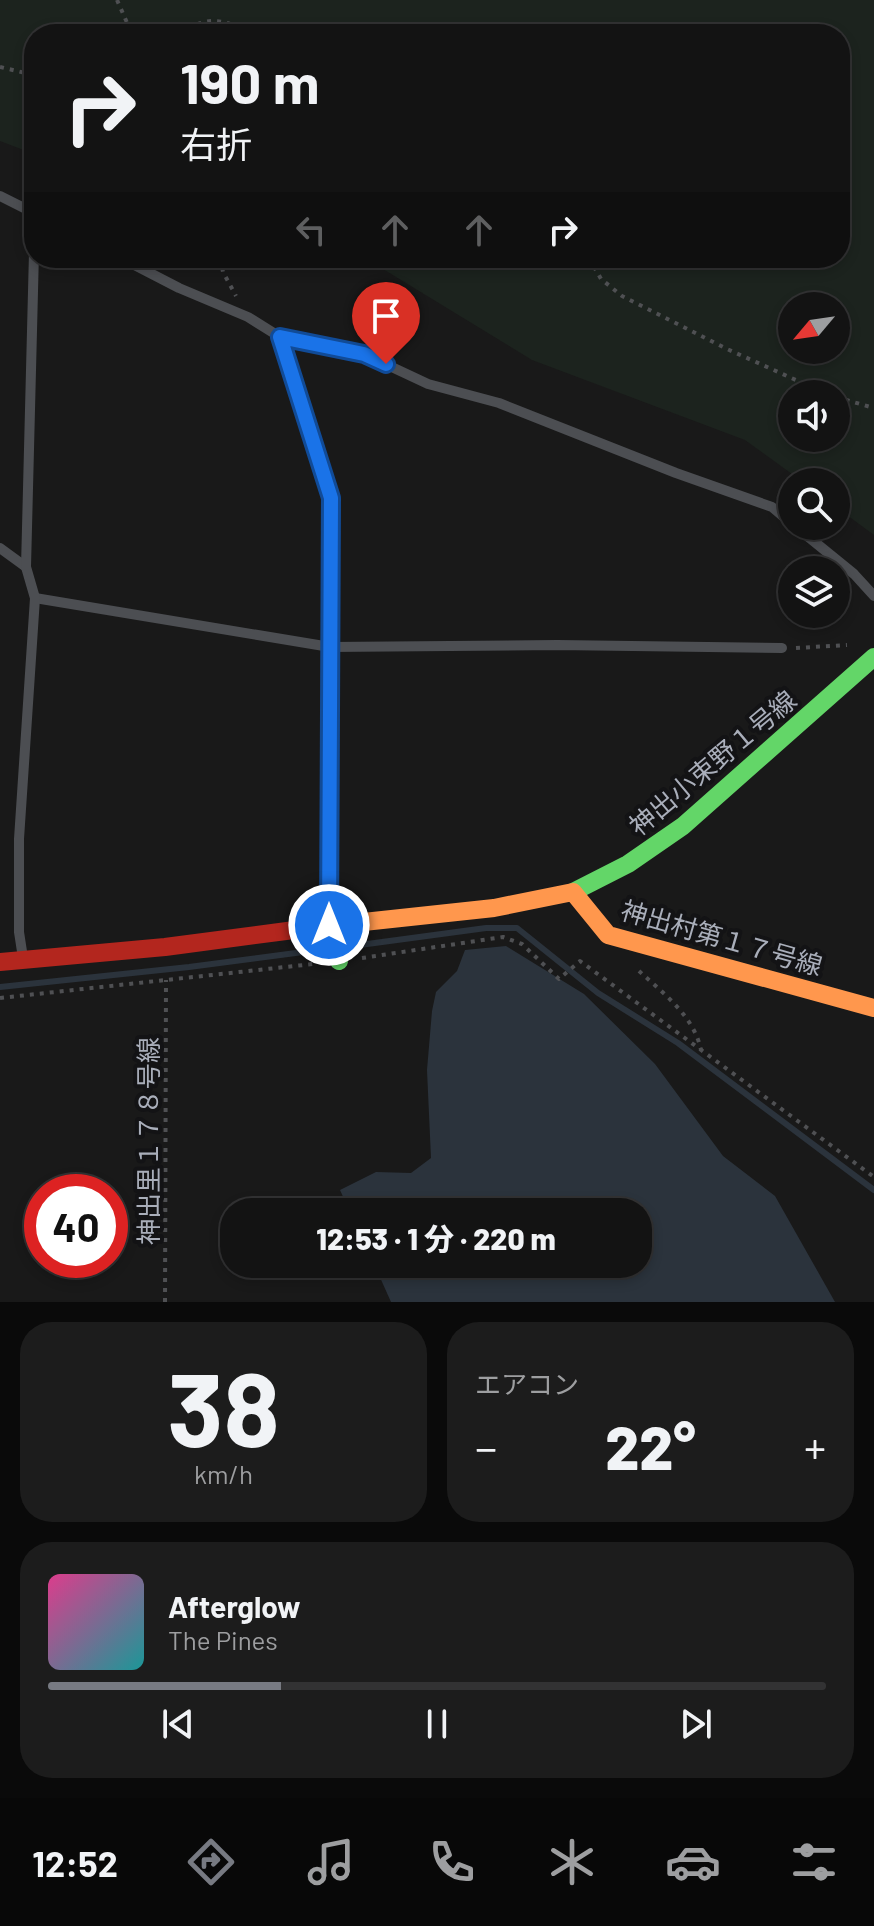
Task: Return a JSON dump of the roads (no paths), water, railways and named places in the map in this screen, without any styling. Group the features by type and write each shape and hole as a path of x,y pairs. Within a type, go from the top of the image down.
{"street":[{"path":"280,337 331,498 329,925 339,961"},
{"name":"神出小束野１号線","path":"573,892 628,864 683,826 874,657"},
{"path":"0,962 165,947 329,925 494,908 573,892"},
{"name":"神出村第１７号線","path":"573,892 608,935 874,1008"}],"lane":[{"path":"0,196 24,208"},
{"path":"24,960 19,932 19,839 35,598 26,567 34,268"},
{"path":"140,268 248,317 280,337 364,354 428,384 499,403 778,512"},
{"path":"812,540 854,574 874,596"},
{"path":"0,548 26,567"},
{"path":"35,598 330,647 557,645 782,648"}],"waterway":[{"path":"345,947 486,928 517,928 598,993 678,1043 874,1190"},
{"path":"0,987 326,949"}]}
